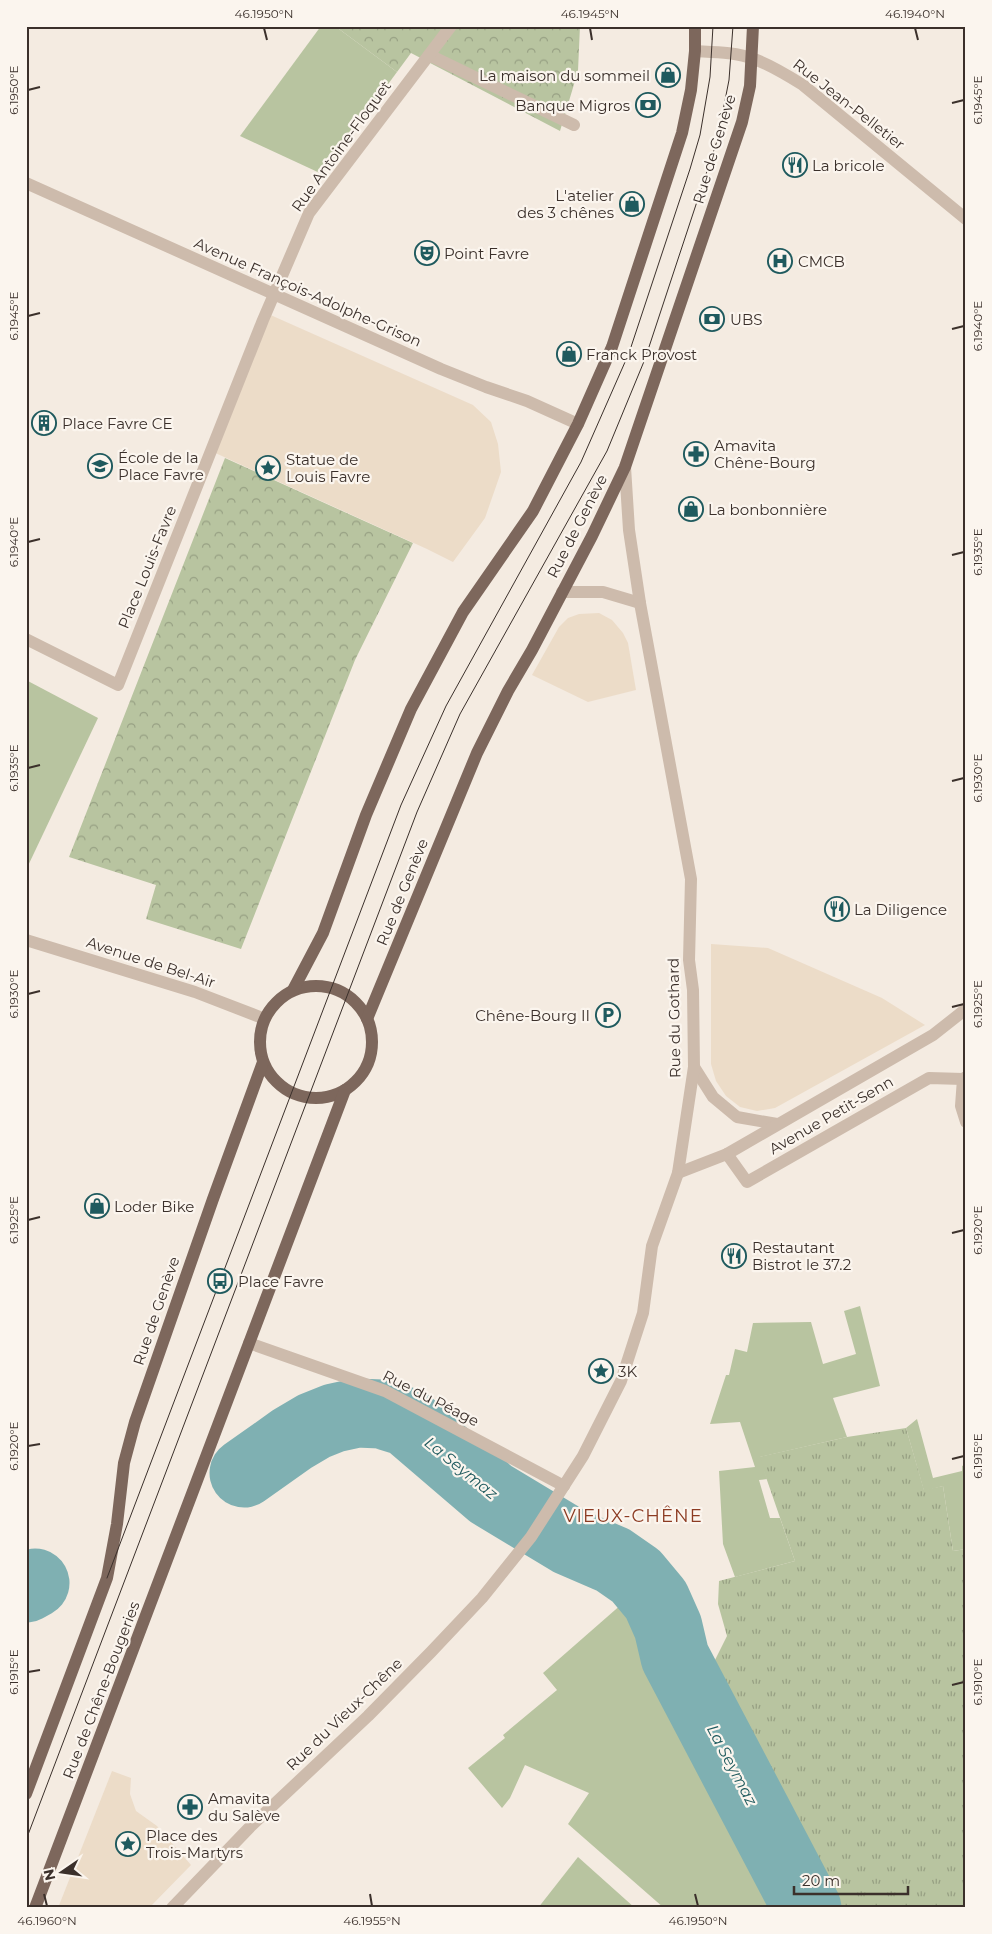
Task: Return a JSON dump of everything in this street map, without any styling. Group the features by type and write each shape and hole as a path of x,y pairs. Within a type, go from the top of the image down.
{"main road":[{"path":"293,990 323,933 366,815 411,710 463,612 533,511 578,424 612,347 682,133 691,90 695,51 694,26"},
{"name":"Rue de Genève","path":"367,1019 477,753 508,691 532,650 592,536 625,467 742,122 750,86 753,26"},
{"path":"250,1343 345,1090 364,1070 371,1052 371,1034 367,1019 355,1001 331,988 307,986 293,990 274,1005 264,1019"},
{"name":"Rue de Genève","path":"264,1019 260,1033 260,1044 264,1062 272,1077 284,1088 300,1095 325,1097 345,1090"},
{"name":"Rue de Genève","path":"26,1794 107,1578 117,1524 124,1463 135,1422 213,1199 264,1062"},
{"name":"Rue de Chêne-Bougeries","path":"35,1908 250,1343"}],"street":[{"name":"Rue Antoine-Floquet","path":"274,294 309,213 451,26"},
{"name":"Rue Jean-Pelletier","path":"695,51 732,54 752,58 803,85 966,219"},
{"path":"429,55 574,125"},
{"name":"Avenue François-Adolphe-Grison","path":"26,183 440,369 527,401 578,424"},
{"name":"Place Louis-Favre","path":"26,639 118,685 274,294"},
{"name":"Rue du Gothard","path":"554,1500 583,1456 621,1381 644,1313 652,1246 678,1173 694,1067 693,990 689,960 691,879 640,603 629,530 625,467"},
{"path":"562,592 603,592 640,603"},
{"name":"Avenue de Bel-Air","path":"26,940 194,992 264,1019"},
{"name":"Avenue Petit-Senn","path":"678,1173 727,1154 934,1035 966,1009"},
{"name":"Avenue Petit-Senn","path":"694,1067 713,1097 737,1117 777,1124"},
{"name":"Avenue Petit-Senn","path":"727,1154 747,1182 929,1078 964,1078"},
{"path":"964,1078 961,1106 966,1122"},
{"name":"Rue du Péage","path":"250,1343 385,1391 564,1486"},
{"name":"Rue du Vieux-Chêne","path":"172,1908 250,1827 368,1716 482,1598 530,1537 554,1500"}],"green space":[{"path":"321,26 335,26 397,72 322,174 240,136"},
{"path":"335,26 580,26 578,71 560,131 411,53 397,72"},
{"path":"225,458 413,543 355,660 241,949 146,919 156,885 69,857"},
{"path":"26,680 98,718 26,870"},
{"path":"860,1306 880,1386 833,1398 847,1437 760,1457 767,1479 759,1480 770,1518 780,1518 795,1561 735,1577 723,1544 719,1471 755,1467 740,1422 710,1424 726,1375 729,1375 735,1349 747,1352 753,1323 811,1322 823,1364 856,1354 844,1311"},
{"path":"917,1419 933,1478 962,1471 962,1466 966,1464 966,1549 953,1551 943,1486 924,1491 906,1428"},
{"path":"906,1428 924,1490 943,1486 953,1551 966,1549 966,1908 836,1908 715,1660 727,1636 718,1604 719,1581 795,1561 759,1457 847,1437"},
{"path":"623,1603 637,1618 648,1635 664,1673 779,1908 664,1908 568,1824 589,1793 525,1765 510,1798 502,1808 468,1768 505,1738 503,1735 557,1690 543,1673"},
{"path":"578,1857 635,1908 538,1908"}],"shaded area":[{"path":"266,313 473,405 491,422 498,444 501,472 485,518 453,562 211,451"},
{"path":"599,613 612,620 623,633 628,643 636,690 588,702 532,675 559,627 568,618 579,614"},
{"path":"711,944 768,948 882,998 925,1025 775,1108 757,1111 740,1107 726,1096 716,1081 711,1064"},
{"name":"Place des Trois-Martyrs","path":"112,1771 131,1778 130,1794 136,1811 157,1826 191,1865 149,1908 58,1908"}],"waterway":[{"name":"La Seymaz","path":"244,1473 314,1426 334,1418 357,1413 381,1414 407,1422 491,1494 569,1541 613,1560 636,1576 656,1600 668,1627 675,1657 807,1908"},
{"name":"La Seymaz","path":"26,1588 35,1583"}],"tram line":[{"path":"107,1578 401,805 446,706 581,462 629,353 700,135 710,77 713,26"},
{"path":"26,1840 417,812 460,714 607,451 645,359 717,141 729,80 733,26"}],"place":[{"name":"La maison du sommeil","path":"668,75"},
{"name":"Banque Migros","path":"648,105"},
{"name":"La bricole","path":"795,165"},
{"name":"L'atelier des 3 chênes","path":"632,204"},
{"name":"Point Favre","path":"427,253"},
{"name":"CMCB","path":"780,261"},
{"name":"UBS","path":"712,319"},
{"name":"Franck Provost","path":"569,354"},
{"name":"Place Favre CE","path":"44,423"},
{"name":"Amavita Chêne-Bourg","path":"696,454"},
{"name":"École de la Place Favre","path":"100,466"},
{"name":"Statue de Louis Favre","path":"268,468"},
{"name":"La bonbonnière","path":"691,509"},
{"name":"La Diligence","path":"837,909"},
{"name":"Chêne-Bourg II","path":"608,1015"},
{"name":"Loder Bike","path":"97,1206"},
{"name":"Restautant Bistrot le 37.2","path":"734,1256"},
{"name":"Place Favre","path":"220,1281"},
{"name":"3K","path":"601,1371"},
{"name":"Amavita du Salève","path":"190,1807"},
{"name":"Place des Trois-Martyrs","path":"128,1844"}],"district":[{"name":"VIEUX-CHÊNE","path":"633,1516"}]}
